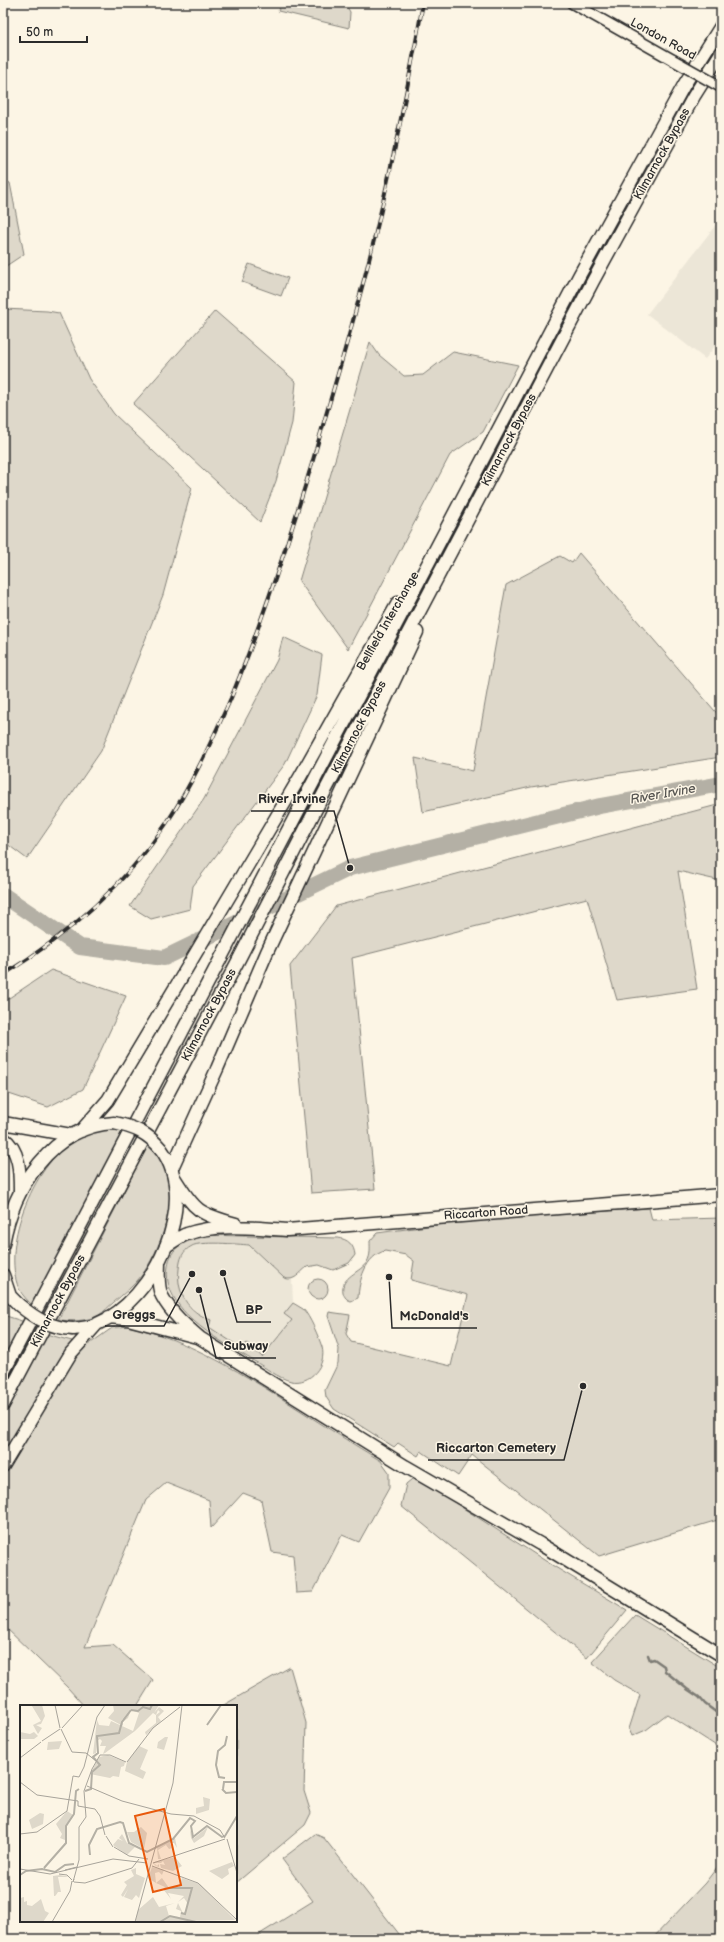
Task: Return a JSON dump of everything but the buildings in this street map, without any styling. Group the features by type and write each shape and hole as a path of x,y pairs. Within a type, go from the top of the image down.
{"main road":[{"name":"London Road","path":"572,3 721,87"},
{"name":"Kilmarnock Bypass","path":"3,1373 582,269 684,85 721,26"},
{"name":"Kilmarnock Bypass","path":"3,1405 239,959 296,847 593,282 694,96 721,53"},
{"name":"Bellfield Interchange","path":"76,1133 108,1100 245,872 397,605 479,466"},
{"path":"3,1466 71,1353 96,1325 120,1311 141,1289 159,1261 166,1246 175,1214 174,1174 217,1069 267,952 492,473"},
{"path":"3,1123 76,1133"},
{"name":"Riccarton Road","path":"76,1133 98,1124 114,1123 127,1125 142,1132 162,1149 190,1202 209,1217 250,1227"},
{"path":"3,1244 7,1212 20,1191 44,1159 76,1133"},
{"path":"3,1138 11,1146 15,1154 18,1164 20,1191"},
{"name":"Riccarton Road","path":"166,1246 186,1234 204,1229 250,1227 287,1230 721,1195"},
{"path":"159,1261 159,1282 162,1295 180,1320 200,1338 405,1466 540,1544 721,1655"},
{"path":"4,1285 10,1296 18,1305 40,1321 60,1328 73,1329 96,1325"},
{"path":"109,1317 128,1320 200,1338"}],"shaded area":[{"path":"282,3 345,3 350,12 349,28 278,11"},
{"path":"3,180 10,183 24,254 3,268"},
{"path":"721,218 721,338 705,359 647,314"},
{"path":"249,264 288,278 281,296 242,282"},
{"path":"3,309 59,313 89,379 114,414 192,488 163,595 101,751 27,859 3,841"},
{"path":"215,311 296,382 292,423 276,481 260,522 133,404"},
{"path":"370,342 379,355 404,376 423,375 453,352 518,365 483,432 450,455 348,649 299,581"},
{"path":"579,553 721,718 721,757 531,787 423,812 415,758 473,771 506,585 560,556 572,563"},
{"path":"283,637 322,655 317,695 285,764 193,886 190,909 151,919 130,906 204,799 277,660"},
{"path":"721,804 721,881 678,871 697,989 617,1000 587,898 352,958 375,1189 311,1193 290,966 336,906"},
{"path":"51,970 126,996 83,1089 48,1107 3,1092 3,1002"},
{"path":"108,1129 124,1131 33,1306 23,1296 19,1289 14,1270 14,1249 18,1227 26,1204 36,1183 49,1164 63,1148 82,1135"},
{"path":"149,1143 160,1157 167,1173 170,1190 169,1208 165,1226 159,1244 151,1260 136,1283 99,1315 84,1320 58,1320"},
{"path":"649,1208 652,1220 721,1218 721,1519 599,1556 472,1455 458,1476 421,1451 418,1456 398,1443 394,1447 334,1409 326,1397 325,1390 338,1363 339,1349 328,1316 329,1312 350,1315 346,1334 351,1342 451,1366 468,1295 411,1280 414,1261 406,1255 385,1251 372,1258 364,1270 358,1298 351,1301 344,1295 343,1287 345,1282 367,1262 370,1254 370,1241 377,1233 458,1222"},
{"path":"201,1235 338,1238 348,1241 352,1245 355,1255 349,1263 333,1270 319,1265 307,1267 291,1279 284,1278 249,1245 219,1243 196,1244 186,1250 181,1259 179,1269 180,1286 182,1294 190,1307 211,1320 209,1327 241,1348 247,1343 262,1357 292,1320 284,1314 293,1303 303,1309 317,1333 323,1354 319,1367 310,1377 305,1380 291,1381 281,1377 211,1334 196,1323 183,1310 174,1297 168,1282 169,1260 175,1250 184,1242"},
{"path":"197,1244 249,1245 284,1278 292,1279 293,1303 284,1314 292,1320 262,1357 247,1343 241,1348 208,1327 201,1316 183,1298 178,1284 180,1259 188,1249"},
{"path":"318,1279 325,1282 328,1289 325,1296 318,1299 311,1296 308,1289 311,1282"},
{"path":"3,1315 25,1322 3,1363"},
{"path":"128,1326 151,1332 196,1349 238,1371 381,1461 389,1472 389,1488 359,1542 342,1535 313,1592 296,1593 293,1555 272,1552 261,1500 243,1493 211,1528 209,1500 166,1483 146,1500 85,1647 113,1645 153,1680 138,1705 83,1705 68,1688 3,1625 3,1473 78,1352 112,1328"},
{"path":"46,1334 72,1341 3,1455 3,1416"},
{"path":"412,1479 421,1481 555,1567 627,1610 587,1658 401,1506 406,1484"},
{"path":"635,1615 721,1668 721,1749 667,1714 646,1730 632,1736 629,1729 640,1695 614,1680 592,1662"},
{"path":"290,1667 306,1723 304,1791 311,1813 305,1825 237,1882 237,1705 224,1705"},
{"path":"315,1834 324,1838 403,1939 263,1939 260,1934 313,1901 282,1859"},
{"path":"721,1862 721,1939 652,1939 705,1883"}],"waterway":[{"name":"River Irvine","path":"3,895 80,947 164,958 350,868 600,806 721,784"},
{"path":"648,1655 650,1660 654,1659 664,1666 665,1671 721,1716"}],"railway":[{"path":"3,975 49,944 92,908 113,889 150,847 185,793 231,698 265,610 285,550 353,322 386,191 402,116 423,3"}],"place":[{"name":"River Irvine","path":"350,868"},
{"name":"BP","path":"223,1273"},
{"name":"Greggs","path":"192,1274"},
{"name":"McDonald's","path":"389,1277"},
{"name":"Subway","path":"199,1290"},
{"name":"Riccarton Cemetery","path":"583,1386"}]}
